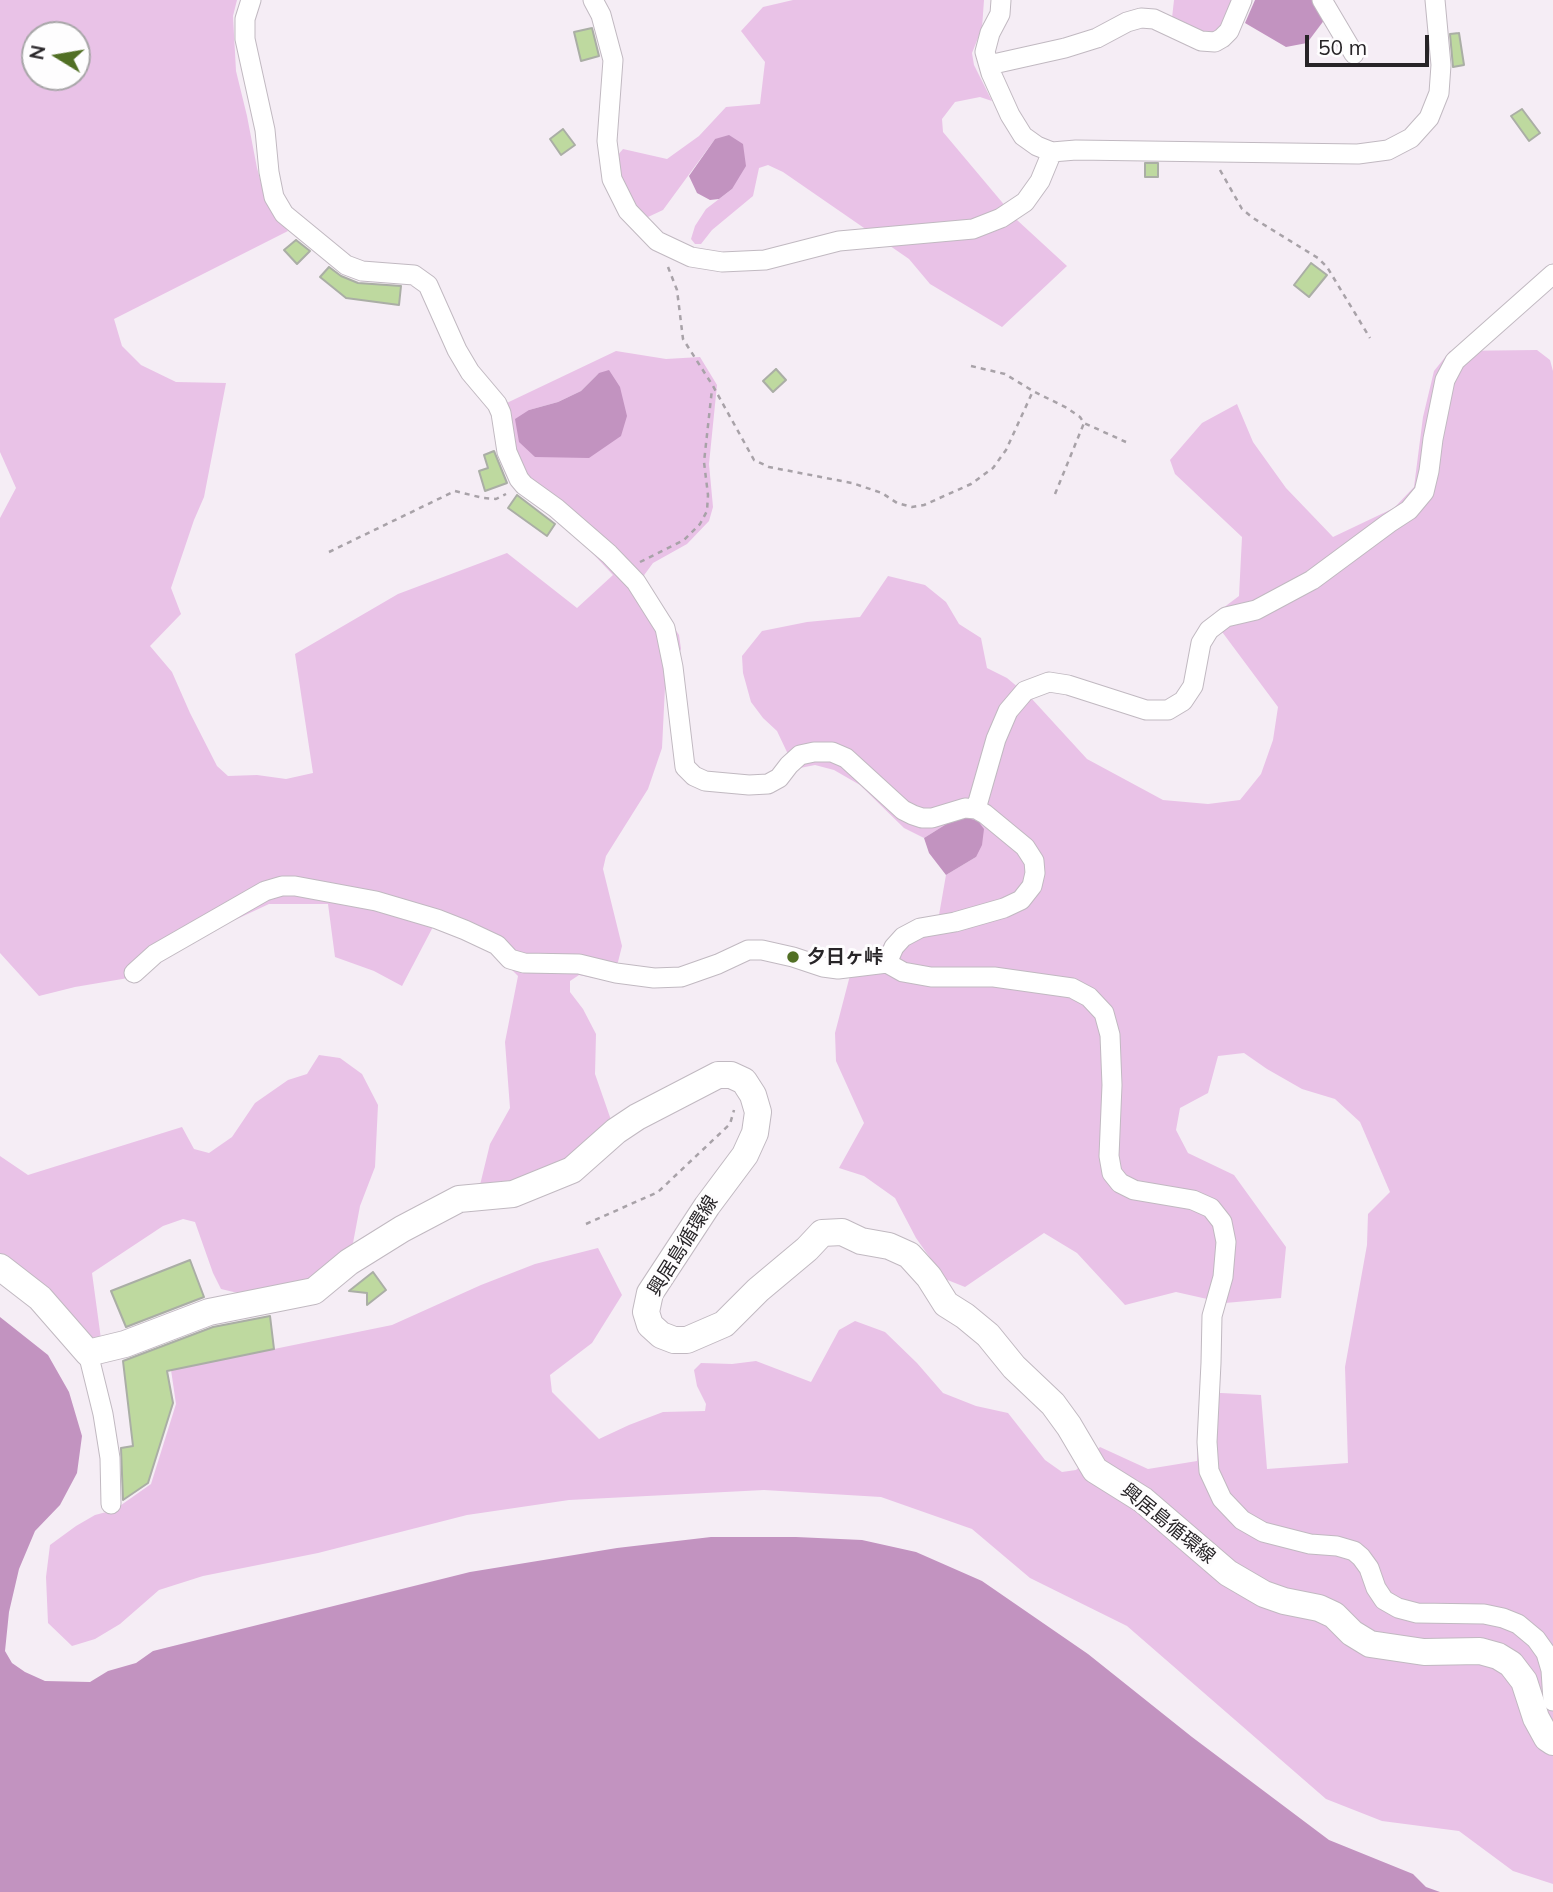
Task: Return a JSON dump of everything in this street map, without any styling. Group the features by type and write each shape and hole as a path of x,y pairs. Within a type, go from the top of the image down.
{"main road":[{"path":"0,1267 40,1298 88,1353 125,1344 209,1312 314,1291 349,1262 459,1199 513,1194 572,1170 615,1131 637,1117 718,1075 731,1075 739,1079"},
{"name":"興居島循環線","path":"739,1079 753,1095 758,1112 755,1133 745,1155 700,1216 650,1293 646,1312 650,1325 661,1335 674,1340 687,1340 724,1324 822,1233 842,1231 861,1241 889,1246 909,1255 929,1277 946,1304 988,1335 1014,1367 1053,1404 1095,1470 1143,1500 1228,1573 1264,1594 1319,1608 1334,1615 1352,1633 1370,1644 1424,1652 1480,1651 1498,1656 1511,1664 1524,1681 1536,1718 1547,1738 1553,1742"}],"street":[{"path":"251,0 245,19 245,39 265,130 274,197 284,214 346,265 362,271 414,275 428,285 457,350 470,372 501,412 507,452 524,485 556,508 624,569 636,582 665,628 673,667 685,767 694,776 705,781 768,784 779,778 800,755 832,752 846,758 903,810 913,815 932,818 964,808 976,809 1004,828 1025,847 1034,861 1035,873 1032,886 1021,900 1004,908 955,922 920,928 903,937 894,947 887,963"},
{"path":"593,0 601,15 613,60 607,141 612,179 628,211 657,241 691,257 722,262 765,260 839,241 973,229 1001,218 1025,202 1040,181 1052,152"},
{"path":"1001,0 1000,14 990,33 985,52 1010,115 1023,136 1037,146 1052,152 1076,150 1216,153 1358,153 1388,150 1411,138 1429,118 1439,93 1441,65 1435,0"},
{"path":"989,65 1065,48 1097,38 1127,22 1141,18 1154,19 1201,41 1215,41 1229,31 1242,0"},
{"path":"1322,0 1354,54"},
{"path":"976,809 1000,730 1008,711 1025,691 1049,682 1068,685 1146,710 1168,710 1183,702 1193,686 1201,643 1209,629 1226,617 1256,610 1312,580 1409,510 1424,492 1445,380 1455,361 1553,274"},
{"path":"134,973 155,954 265,891 282,886 295,886 376,901 437,919 497,945 510,958 524,963 579,964 653,978 681,977 748,950 762,950 838,969 887,963 904,972 931,977 994,977 1072,988 1089,997 1104,1013 1110,1035 1112,1085 1109,1156 1112,1174 1120,1183 1134,1190 1193,1199 1211,1208 1223,1222 1226,1242 1223,1277 1212,1316 1207,1442 1209,1471 1222,1499 1242,1520 1264,1532 1310,1544 1337,1546 1354,1551 1362,1557 1384,1600 1398,1608 1417,1613 1483,1614 1518,1623 1536,1639 1546,1653 1551,1670 1553,1701"},
{"path":"88,1353 105,1425 110,1458 111,1504"}],"path":[{"path":"1216,153 1220,172 1242,209 1318,258 1327,267 1370,338"},
{"path":"657,241 677,290 683,339 754,460 769,467 852,483 912,507 924,505 971,484 993,468 1006,450 1033,391"},
{"path":"971,366 1005,374 1067,408 1084,423 1126,442"},
{"path":"624,569 684,540 700,524 707,512 704,462 713,386"},
{"path":"1055,494 1084,423"},
{"path":"329,552 454,491 496,499 524,485"},
{"path":"586,1224 658,1192 730,1124 739,1079"}],"shaded area":[{"path":"0,0 237,0 233,16 236,71 257,168 267,204 288,231 114,319 122,346 141,365 176,382 226,383 204,497 171,588 181,614 150,646 172,672 217,766 228,776 257,775 286,779 313,773 295,654 398,594 507,553 577,608 613,575 567,526 517,488 492,410 616,351 666,359 700,357 717,385 709,464 713,507 709,521 687,544 653,563 642,578 679,635 681,649 665,687 662,748 648,789 606,856 603,869 622,946 613,982 579,975 570,981 570,992 583,1009 596,1034 595,1074 611,1120 574,1176 480,1185 490,1144 510,1108 505,1042 518,976 491,949 435,923 402,986 374,971 335,957 328,904 269,904 222,926 140,976 39,996 0,953 0,518 16,488 0,452","holes":["599,373 535,457 529,410 558,402 581,391"]},
{"path":"793,0 984,0 982,28 972,53 974,65 992,101 980,97 955,102 942,119 943,132 1017,220 1067,266 1002,327 930,284 909,259 783,172 768,165 759,168 753,196 712,230 701,244 695,244 691,239 695,226 706,209 732,189 715,139 663,210 648,217 632,202 618,176 617,156 623,149 667,159 699,136 726,107 760,104 765,62 741,31 763,7"},
{"path":"1174,0 1237,0 1227,24 1213,35 1193,31 1172,18"},
{"path":"1255,0 1319,0 1328,15 1307,43 1286,47 1245,23"},
{"path":"729,135 743,144 746,166 732,189 719,199 710,200 697,193 689,176 715,139"},
{"path":"1537,350 1550,360 1553,371 1553,1884 1513,1871 1459,1831 1382,1821 1326,1799 1127,1626 1030,1578 972,1529 881,1497 764,1490 569,1500 467,1515 318,1553 203,1576 159,1590 120,1624 95,1639 72,1646 48,1623 46,1577 50,1545 95,1515 114,1510 151,1484 176,1404 171,1370 392,1325 535,1264 598,1248 622,1295 592,1343 550,1375 552,1392 599,1439 663,1412 705,1411 706,1404 697,1386 694,1370 701,1363 732,1364 756,1361 811,1382 839,1330 855,1321 885,1332 943,1393 976,1406 1008,1413 1045,1460 1062,1472 1076,1470 1100,1447 1148,1469 1197,1461 1201,1392 1261,1395 1267,1469 1348,1463 1345,1367 1367,1245 1368,1214 1390,1192 1360,1122 1335,1099 1302,1089 1244,1053 1218,1056 1208,1093 1180,1108 1176,1130 1188,1153 1234,1175 1286,1247 1281,1298 1225,1303 1176,1292 1125,1305 1077,1253 1044,1233 965,1287 945,1279 916,1238 895,1198 864,1176 839,1168 864,1123 836,1061 835,1033 854,960 875,954 889,939 910,924 939,915 946,875 976,857 956,818 924,838 904,828 860,785 834,770 815,765 795,769 777,731 751,702 743,673 742,656 762,631 807,622 860,617 888,576 925,585 946,602 959,624 981,638 987,668 1007,678 1032,699 1087,759 1163,800 1208,804 1240,800 1261,774 1273,740 1278,707 1211,617 1239,596 1242,537 1175,474 1170,460 1202,423 1237,404 1253,442 1286,488 1333,537 1394,508 1414,487 1423,417 1434,371 1450,351"},
{"path":"609,370 620,387 627,416 621,436 589,458 535,457 519,442 515,419 529,410 558,402 581,391 599,373"},
{"path":"956,818 978,821 984,829 982,845 976,857 946,875 929,853 924,838"},
{"path":"319,1055 340,1058 362,1074 378,1105 375,1167 360,1206 353,1243 308,1280 242,1294 221,1289 195,1222 183,1219 163,1226 92,1273 101,1339 84,1340 0,1256 0,1156 28,1175 182,1127 194,1149 209,1153 232,1137 255,1103 288,1080 307,1074"},
{"path":"0,1317 48,1355 69,1392 82,1436 77,1473 60,1505 35,1531 19,1569 9,1612 5,1651 12,1663 45,1681 90,1682 108,1671 136,1663 153,1651 470,1572 617,1548 711,1537 862,1540 916,1552 982,1581 1088,1654 1192,1737 1329,1840 1413,1874 1426,1887 1440,1892 0,1892"}],"building":[{"path":"592,28 599,56 581,61 574,32"},
{"path":"1459,33 1464,65 1453,67 1450,34"},
{"path":"1522,109 1540,133 1529,141 1511,116"},
{"path":"563,129 575,145 561,155 550,139"},
{"path":"1145,163 1158,163 1158,177 1145,177"},
{"path":"296,240 310,251 297,264 284,250"},
{"path":"1311,263 1327,275 1309,297 1294,285"},
{"path":"329,267 358,283 401,286 399,305 346,298 320,277"},
{"path":"776,369 786,380 773,392 763,381"},
{"path":"494,451 507,483 485,491 479,471 488,468 484,455"},
{"path":"517,495 555,524 547,536 508,508"},
{"path":"190,1260 204,1297 126,1327 111,1291"},
{"path":"373,1272 386,1290 367,1305 367,1293 349,1291"},
{"path":"270,1316 274,1349 167,1371 173,1403 148,1483 123,1500 121,1448 133,1446 123,1361 213,1327"}],"place":[{"name":"夕日ヶ峠","path":"793,957"}]}
